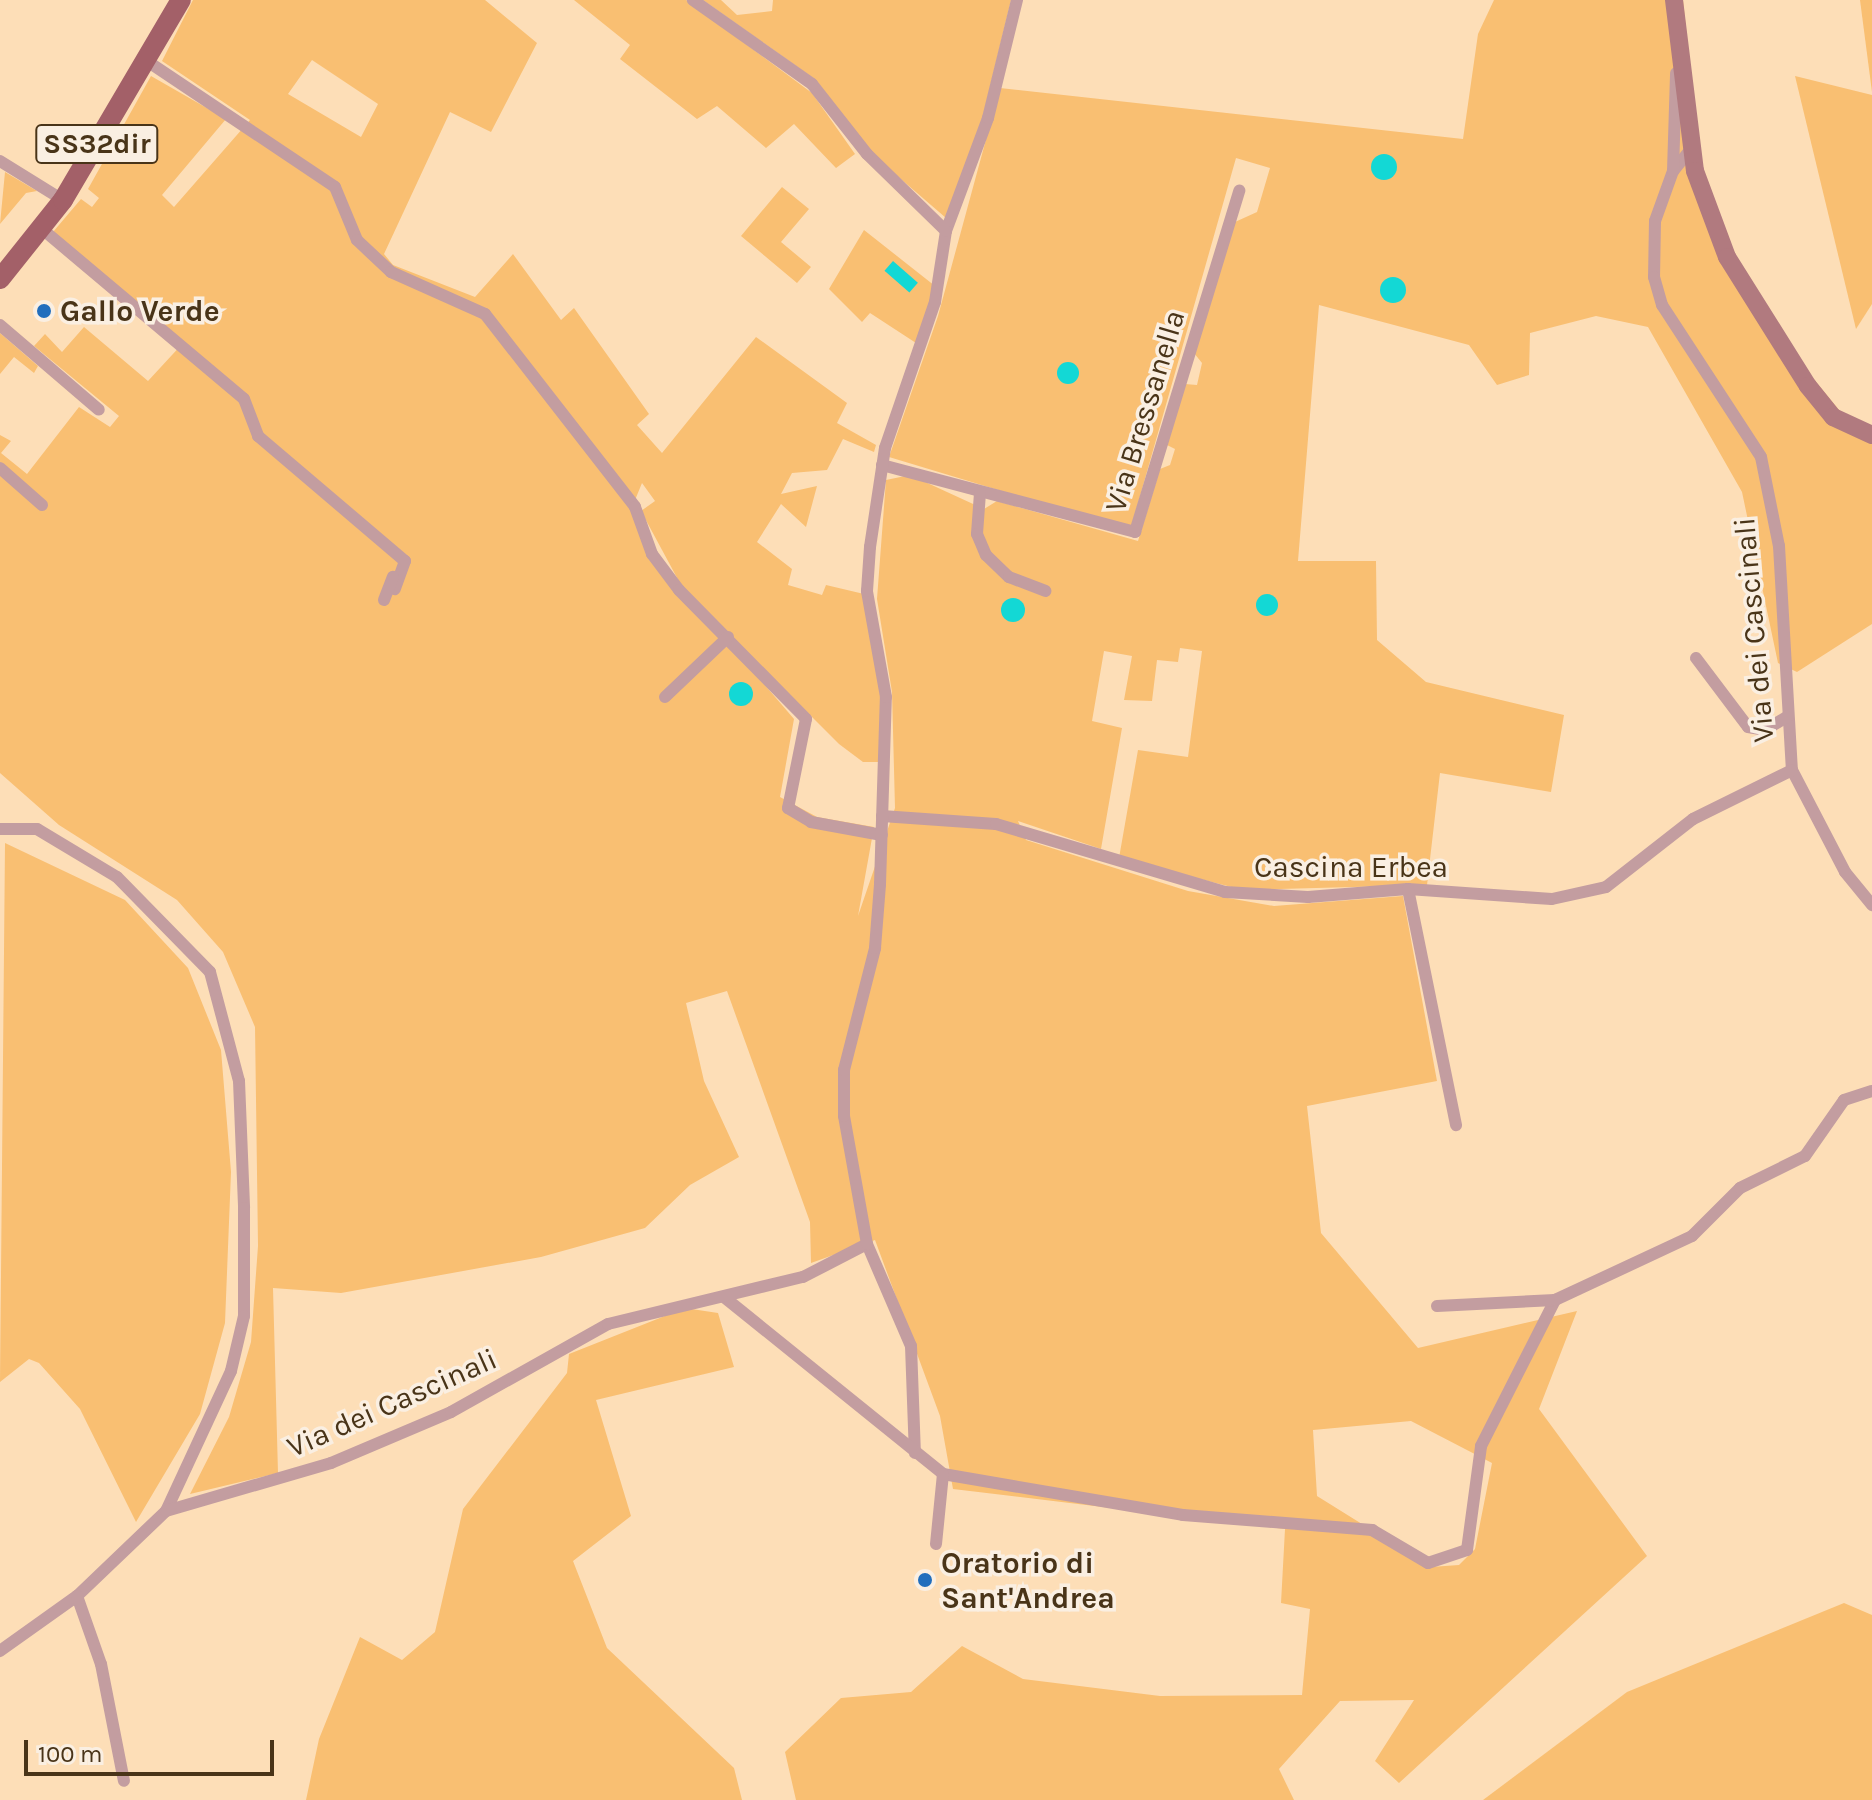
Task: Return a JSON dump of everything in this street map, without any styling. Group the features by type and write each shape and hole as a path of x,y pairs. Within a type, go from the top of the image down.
{"main road":[{"name":"SS32dir","path":"0,279 63,200 181,0"}],"street":[{"path":"693,0 812,84 867,154 946,231"},
{"path":"915,1453 911,1346 867,1244 844,1116 844,1070 875,948 882,835 886,697 867,591 882,465 935,302 946,231 988,118 1017,0"},
{"path":"1674,0 1691,149 1708,213 1758,312 1833,417 1872,435"},
{"name":"Via dei Cascinali","path":"1677,42 1673,171 1655,221 1654,277 1662,305 1761,457 1779,546 1792,770 1845,872 1872,905"},
{"path":"147,61 335,187 357,240 391,272 485,314 635,507 652,554 679,590 806,719 788,808 811,822 882,835"},
{"name":"Via dei Cascinali","path":"1673,171 1691,149"},
{"path":"0,161 63,200"},
{"name":"Via Bressanella","path":"882,465 1129,535 1140,528 1239,191"},
{"path":"41,228 244,399 258,436 405,561"},
{"path":"0,325 99,410"},
{"path":"0,468 42,505"},
{"path":"980,493 977,534 986,555 1009,577 1045,591"},
{"path":"395,589 405,561"},
{"path":"384,600 405,561"},
{"path":"665,697 728,637"},
{"path":"1696,658 1748,727 1765,730 1787,717"},
{"name":"Cascina Erbea","path":"882,816 996,824 1225,892 1308,897 1408,889 1530,899 1586,895 1621,879 1693,819 1792,770"},
{"path":"0,829 37,829 117,877 190,944 225,1009 239,1081 244,1316 211,1426 166,1511 77,1596 0,1651"},
{"path":"1408,889 1456,1125"},
{"path":"1437,1306 1555,1300 1692,1236 1740,1188 1805,1156 1838,1106 1872,1091"},
{"name":"Via dei Cascinali","path":"166,1511 274,1485 343,1458 451,1412 608,1324 681,1302 724,1297 803,1277 867,1244"},
{"path":"724,1297 943,1474 1183,1515 1317,1522 1372,1530 1428,1563 1461,1558 1481,1446 1555,1300"},
{"path":"936,1544 943,1474"},
{"path":"77,1596 104,1676 124,1781"}],"shaded area":[{"path":"193,0 485,0 537,43 491,132 450,112 384,254 393,265 475,297 513,254 561,320 574,308 649,414 637,425 662,453 756,337 847,403 837,423 876,445 874,452 843,439 827,470 792,473 781,494 817,486 806,527 781,504 757,542 792,569 788,585 822,595 826,585 864,594 881,669 881,762 863,762 839,744 682,587 641,511 655,501 642,483 633,505 652,554 794,719 780,797 817,817 874,827 858,916 895,808 892,692 877,599 886,480 910,475 984,509 997,501 1138,541 1160,469 1170,465 1175,449 1167,445 1185,384 1197,385 1202,363 1194,353 1235,222 1257,212 1270,168 1236,158 1131,528 1064,510 889,457 938,316 1000,88 1463,139 1478,34 1494,0 1683,0 1701,171 1714,211 1758,302 1797,359 1844,416 1872,428 1872,624 1797,672 1778,663 1742,492 1648,327 1596,316 1530,333 1529,375 1497,385 1469,345 1319,305 1298,561 1376,561 1377,640 1426,682 1564,715 1551,792 1440,773 1427,885 1243,890 1119,858 1138,750 1188,757 1202,651 1180,648 1178,662 1157,660 1152,701 1124,700 1132,656 1104,651 1092,721 1122,728 1101,849 1018,821 1026,840 1188,891 1274,906 1403,896 1437,1081 1307,1106 1321,1233 1418,1348 1577,1311 1539,1409 1647,1556 1399,1783 1375,1761 1414,1700 1340,1701 1279,1769 1294,1800 796,1800 785,1752 841,1698 911,1692 962,1646 1023,1679 1160,1696 1302,1695 1310,1609 1281,1603 1285,1529 953,1489 940,1416 875,1240 811,1263 810,1222 727,991 686,1003 704,1081 739,1157 690,1185 645,1228 541,1257 341,1293 273,1288 278,1473 190,1494 229,1417 251,1342 258,1246 255,1027 223,952 177,900 59,825 0,773 0,435 11,441 1,453 27,474 79,407 110,427 119,416 34,346 45,334 62,352 84,327 148,381 184,342 53,232 81,199 92,207 99,198 88,189 151,76 226,119 162,195 174,207 250,120 162,61","holes":["312,60 378,104 361,137 288,94","1411,1421 1492,1463 1475,1549 1459,1565 1431,1567 1317,1496 1313,1430"]},
{"path":"574,0 686,0 812,93 855,154 836,168 794,124 766,148 717,106 697,119 620,59 630,45"},
{"path":"703,0 721,0 737,15 772,11 773,0 1011,0 983,116 946,218 873,155 816,80"},
{"path":"1860,0 1872,0 1872,92"},
{"path":"1795,76 1872,95 1872,304 1856,329"},
{"path":"5,172 37,191 26,193 0,224"},
{"path":"782,187 809,209 781,242 811,267 797,283 741,236"},
{"path":"864,230 935,286 916,343 870,313 862,322 829,289"},
{"path":"0,333 38,366 34,373 14,357 0,374"},
{"path":"5,843 125,900 188,968 221,1050 231,1172 225,1323 200,1414 136,1522 80,1409 39,1363 29,1359 0,1382"},
{"path":"685,1308 718,1313 734,1367 596,1400 631,1516 573,1561 607,1648 734,1768 742,1800 306,1800 319,1739 360,1637 402,1660 435,1632 463,1509 567,1373 569,1354"},
{"path":"1844,1603 1872,1615 1872,1800 1483,1800 1627,1692"}],"water":[{"path":"1384,154 1393,158 1397,167 1393,176 1384,180 1375,176 1371,167 1375,158"},
{"path":"893,261 918,283 909,292 884,271"},
{"path":"1393,277 1402,281 1406,290 1402,299 1393,303 1384,299 1380,290 1384,281"},
{"path":"1068,362 1076,365 1079,373 1076,381 1068,384 1060,381 1057,373 1060,365"},
{"path":"1263,594 1271,594 1278,605 1271,616 1263,616 1256,609 1256,601"},
{"path":"1013,598 1021,602 1025,610 1021,618 1013,622 1005,618 1001,610 1005,602"},
{"path":"741,682 750,685 753,694 750,703 741,706 732,703 729,694 732,685"}],"place":[{"name":"Gallo Verde","path":"44,311"},
{"name":"Oratorio di Sant'Andrea","path":"925,1580"}]}
